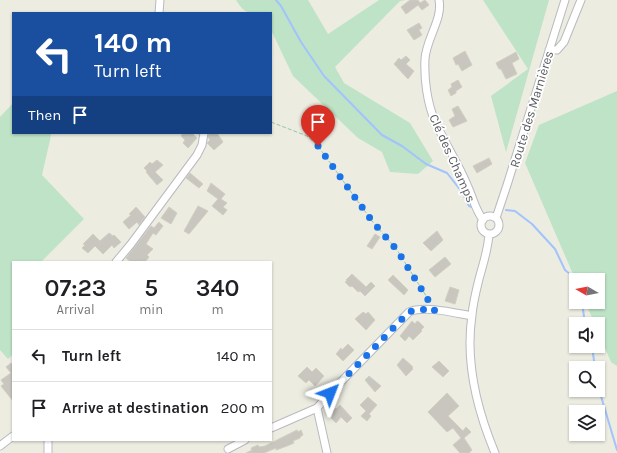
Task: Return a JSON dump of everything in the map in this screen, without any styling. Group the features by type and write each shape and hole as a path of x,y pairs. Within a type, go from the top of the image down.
{"street":[{"path":"159,12 160,0"},
{"name":"Clé des Champs","path":"439,0 439,13 427,46 425,57 426,86 430,107 435,121 468,186 475,209 483,220"},
{"name":"Route des Marnières","path":"495,453 479,410 471,370 470,331 472,316 478,282 488,246 489,234 493,234 498,229 499,225 496,218 565,0"},
{"path":"550,50 557,50 564,42 581,0"},
{"path":"117,261 197,155 202,145 204,134"},
{"path":"489,234 482,229 481,224 483,220 489,216 496,218"},
{"path":"272,428 317,408 409,312 419,309 472,316"},
{"path":"317,408 327,453"},
{"path":"0,446 12,437"},
{"path":"48,441 48,453"},
{"path":"228,449 243,441"}],"path":[{"path":"272,122 307,136 318,146 372,221 397,250 435,311"}],"green space":[{"path":"236,0 308,0 328,34 379,0 405,0 400,1 335,67 344,83 410,123 433,161 418,174 390,172 382,152 358,138 293,76 272,32 272,12 247,12"},
{"path":"483,0 549,0 506,152 491,96 528,69"},
{"path":"617,91 617,366 611,362 605,348 605,317 592,317 588,309 605,309 605,273 573,273 525,163 539,125"},
{"path":"12,104 12,134 51,134 42,175 84,219 42,261 12,261 12,355 8,359 0,350 0,117"}],"building":[{"path":"410,0 418,0 420,3 425,0 429,5 422,10 418,5 406,14 401,7"},
{"path":"419,23 422,28 419,30 422,35 414,40 407,30"},
{"path":"465,51 472,65 462,71 458,64 456,65 453,58"},
{"path":"516,52 519,59 512,63 517,74 506,79 496,63"},
{"path":"406,56 410,60 406,64 414,71 408,79 394,64 399,58 401,60"},
{"path":"458,80 462,87 451,96 448,90 452,87 451,84"},
{"path":"458,106 467,121 453,127 449,120 455,116 452,109"},
{"path":"182,134 193,134 197,138 188,148 183,143 185,140 181,136"},
{"path":"209,134 218,134 223,142 214,150 207,143 210,140 208,137"},
{"path":"489,158 492,164 477,173 473,166"},
{"path":"157,160 163,165 155,172 163,180 157,185 144,168 150,162 152,164"},
{"path":"190,173 203,184 199,188 186,178"},
{"path":"211,183 225,194 221,199 227,203 223,207 227,210 223,215 212,206 218,199 207,191"},
{"path":"198,206 208,211 189,234 184,231"},
{"path":"136,207 145,217 139,225 137,222 129,229 123,222 131,215 129,214"},
{"path":"169,207 177,213 171,224 161,218"},
{"path":"159,222 163,226 156,235 153,233 146,244 153,249 147,255 149,257 146,261 130,261 126,258 151,226 154,228"},
{"path":"437,231 443,240 431,251 423,243"},
{"path":"109,233 113,236 114,235 121,242 114,248 112,245 103,254 95,246 88,253 82,248 85,245 83,244 93,234 100,241"},
{"path":"375,234 380,237 372,249 367,246"},
{"path":"445,257 451,264 435,277 429,270"},
{"path":"352,274 366,287 371,282 375,286 365,296 352,286 350,287 345,282"},
{"path":"393,275 408,290 404,295 388,280"},
{"path":"450,287 459,290 455,304 445,301"},
{"path":"363,312 366,314 368,312 375,320 366,330 355,319"},
{"path":"412,321 415,324 417,321 419,322 424,327 413,340 409,336 405,341 400,336"},
{"path":"348,344 354,350 343,361 336,354 341,348 342,350"},
{"path":"403,358 413,367 413,369 406,376 397,365"},
{"path":"439,361 449,371 443,377 432,367"},
{"path":"11,363 12,364 12,400 1,386 4,384 1,380 11,373 6,367"},
{"path":"307,367 312,372 316,368 324,376 315,386 309,380 306,383 298,376"},
{"path":"369,376 381,386 375,392 365,380"},
{"path":"447,393 459,406 448,416 463,431 466,427 471,432 464,438 472,450 469,453 460,453 453,445 461,438 453,428 447,432 428,412"},
{"path":"368,397 377,405 369,414 371,416 367,421 361,416 366,411 360,405"},
{"path":"340,405 352,418 347,423 341,417 336,423 328,415"},
{"path":"297,430 298,432 301,430 303,435 293,441 294,443 264,453 246,453 252,450 251,448 258,445 259,447 265,446"}],"waterway":[{"path":"276,0 281,6 301,42 324,76 382,135 402,146 426,164 447,173 462,192 469,206 472,207"},
{"path":"506,210 515,211 532,224 555,249 565,270 569,273"},
{"path":"583,309 584,317"},
{"path":"593,353 594,361"},
{"path":"601,397 617,450"}],"route":[{"path":"318,146 372,221 397,250 435,311 419,309 409,312 330,393"}]}
